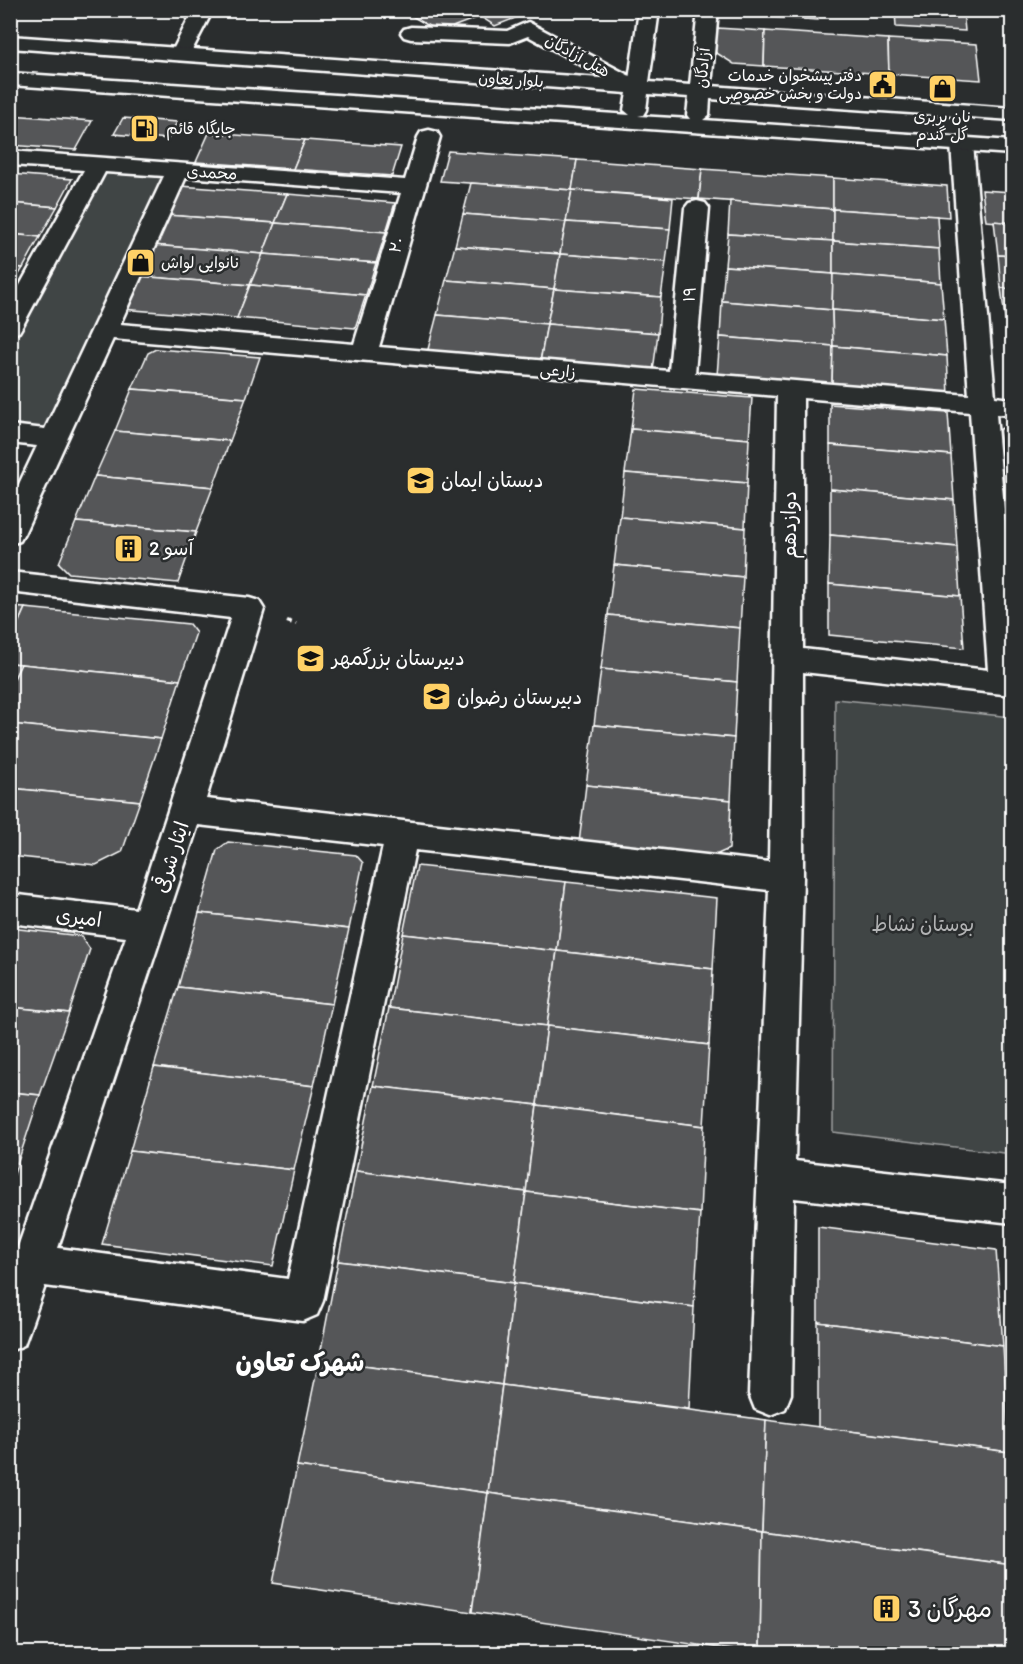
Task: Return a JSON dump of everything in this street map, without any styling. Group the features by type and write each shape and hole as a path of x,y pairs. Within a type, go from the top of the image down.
{"street":[{"path":"181,54 203,10"},
{"path":"633,122 649,10"},
{"name":"آزادگان","path":"697,126 708,10"},
{"name":"هتل آزادگان","path":"411,33 510,37 528,28 638,88"},
{"name":"بلوار تعاون","path":"10,42 1012,114"},
{"name":"بلوار تعاون","path":"10,79 1012,148"},
{"name":"۲۰","path":"364,354 429,137"},
{"path":"788,659 1008,683 981,405 962,144"},
{"name":"محمدی","path":"10,158 413,187"},
{"path":"10,327 98,164"},
{"path":"10,534 178,170"},
{"name":"۱۹","path":"681,381 696,208"},
{"name":"زارعی","path":"104,330 681,381 1012,407"},
{"name":"دوازدهم","path":"770,1394 774,1177 786,878 790,390"},
{"path":"10,434 54,439"},
{"name":"ایثار شرقی","path":"10,582 249,609 148,925 10,1331"},
{"path":"186,810 786,878"},
{"path":"33,1264 303,1301 402,834"},
{"name":"امیری","path":"10,908 148,925"},
{"path":"774,1177 1012,1204"}],"green space":[{"path":"100,171 168,176 46,432 11,429 11,339"},
{"name":"بوستان نشاط","path":"835,699 1012,717 1012,1154 833,1132"}],"building":[{"path":"344,10 498,10 439,32 412,16"},
{"path":"498,10 528,10 530,12 495,26 481,17"},
{"path":"720,10 818,10 818,20 720,14"},
{"path":"895,10 963,10 965,31 896,27"},
{"path":"717,28 765,31 764,66 734,64 715,52"},
{"path":"765,31 888,39 889,74 764,66"},
{"path":"888,39 977,44 981,80 889,74"},
{"path":"10,115 92,121 76,150 10,145"},
{"name":"جایگاه قائم","path":"123,118 177,122 168,139 114,134"},
{"path":"209,133 305,140 293,169 196,162"},
{"path":"305,140 401,147 392,176 293,169"},
{"path":"448,151 577,160 572,190 440,181"},
{"path":"577,160 702,169 699,199 572,190"},
{"path":"702,169 833,178 833,209 699,199"},
{"path":"10,174 72,179 57,207 10,203"},
{"path":"833,178 947,186 949,217 833,209"},
{"path":"471,183 572,190 566,222 463,214"},
{"path":"180,186 287,194 275,223 166,215"},
{"path":"572,190 673,198 670,229 566,222"},
{"path":"982,190 1012,192 1012,223 986,221"},
{"path":"287,194 395,203 386,232 275,223"},
{"path":"730,201 833,209 833,241 728,234"},
{"path":"10,203 57,207 40,237 10,234"},
{"path":"833,209 937,216 939,249 833,241"},
{"path":"463,214 566,222 560,254 455,246"},
{"path":"166,215 275,223 263,254 152,245"},
{"path":"994,221 1012,223 1012,256 998,255"},
{"path":"566,222 670,229 666,262 560,254"},
{"path":"275,223 386,232 376,263 263,254"},
{"path":"10,234 40,237 23,268 10,267"},
{"path":"728,234 833,241 833,274 725,266"},
{"path":"833,241 939,249 941,283 833,274"},
{"path":"152,245 263,254 250,285 137,276"},
{"path":"455,246 560,254 554,289 446,280"},
{"path":"263,254 376,263 366,295 250,285"},
{"path":"560,254 666,262 661,297 554,289"},
{"path":"998,255 1012,256 1012,289 1001,288"},
{"path":"725,266 833,274 832,310 722,301"},
{"path":"10,267 23,268 10,289"},
{"path":"833,274 941,283 944,319 832,310"},
{"path":"137,276 250,285 237,318 121,309"},
{"path":"446,280 554,289 547,324 437,315"},
{"path":"250,285 366,295 355,328 237,318"},
{"path":"1001,288 1012,289 1012,325 1006,325"},
{"path":"554,289 661,297 658,333 547,324"},
{"path":"722,301 832,310 833,346 720,337"},
{"path":"832,310 944,319 947,356 833,346"},
{"path":"437,315 547,324 540,362 427,353"},
{"path":"547,324 658,333 653,371 540,362"},
{"path":"1006,325 1012,325 1012,362 1009,362"},
{"path":"720,337 833,346 832,385 717,376"},
{"path":"833,346 947,356 949,395 832,385"},
{"path":"156,349 260,357 246,398 132,389 148,353"},
{"path":"132,389 246,398 230,441 115,431"},
{"path":"636,389 752,398 749,439 631,429"},
{"path":"830,404 948,413 951,455 830,445"},
{"path":"1012,424 1012,466 1002,465 999,430"},
{"path":"631,429 749,439 747,483 625,473"},
{"path":"115,431 230,441 213,487 95,476"},
{"path":"830,445 951,455 954,500 830,489"},
{"path":"1002,465 1012,466 1012,511 1007,511"},
{"path":"625,473 747,483 745,528 620,517"},
{"path":"95,476 213,487 196,532 76,522"},
{"path":"830,489 954,500 957,547 830,535"},
{"path":"1007,511 1012,511 1012,557 1011,557"},
{"path":"620,517 745,528 743,577 614,565"},
{"name":"آسو 2","path":"76,522 196,532 178,583 69,573 59,563"},
{"path":"830,535 957,547 960,596 829,584"},
{"path":"614,565 743,577 740,628 608,615"},
{"path":"829,584 960,596 964,648 829,635"},
{"path":"10,607 25,608 10,642"},
{"path":"25,608 189,624 196,633 180,680 10,663 10,642"},
{"path":"608,615 740,628 737,682 601,669"},
{"path":"10,663 21,664 10,687"},
{"path":"21,664 180,680 161,739 10,724 10,687"},
{"path":"601,669 737,682 734,738 594,725"},
{"path":"10,724 161,739 140,801 10,788"},
{"path":"594,725 734,738 731,800 586,785"},
{"path":"586,785 731,800 729,849 711,857 579,843"},
{"path":"10,788 140,801 122,852 96,865 10,856"},
{"path":"228,842 356,855 363,863 349,929 199,913 217,850"},
{"path":"417,866 566,882 557,951 403,934"},
{"path":"566,882 717,898 713,969 557,951"},
{"path":"199,913 349,929 332,1004 178,987"},
{"path":"10,928 81,936 90,949 69,1013 10,1007"},
{"path":"403,934 557,951 547,1026 389,1008"},
{"path":"557,951 713,969 709,1045 547,1026"},
{"path":"178,987 332,1004 314,1086 154,1067"},
{"path":"10,1007 69,1013 40,1095 10,1092"},
{"path":"389,1008 547,1026 537,1105 373,1086"},
{"path":"547,1026 709,1045 704,1126 537,1105"},
{"path":"154,1067 314,1086 294,1170 130,1151"},
{"path":"373,1086 537,1105 526,1192 356,1171"},
{"path":"10,1092 40,1095 11,1183 10,1183"},
{"path":"537,1105 704,1126 700,1213 526,1192"},
{"path":"130,1151 294,1170 273,1266 102,1244"},
{"path":"356,1171 526,1192 514,1283 338,1261"},
{"path":"526,1192 700,1213 694,1307 514,1283"},
{"path":"818,1227 996,1250 1003,1346 818,1322"},
{"path":"338,1261 514,1283 502,1385 319,1360"},
{"path":"514,1283 694,1307 689,1409 502,1385"},
{"path":"818,1322 1003,1346 1009,1452 818,1427"},
{"path":"319,1360 502,1385 488,1493 297,1466"},
{"path":"502,1385 766,1420 762,1531 488,1493"},
{"path":"766,1420 1009,1452 1012,1565 762,1531"},
{"path":"297,1466 488,1493 472,1612 273,1583"},
{"path":"488,1493 762,1531 760,1654 472,1612"},
{"name":"مهرگان 3","path":"762,1531 1012,1565 1012,1654 760,1654"}],"place":[{"name":"دفتر پیشخوان خدمات دولت و بخش خصوصی","path":"883,84"},
{"name":"نان بربری گل گندم","path":"942,88"},
{"name":"جایگاه قائم","path":"145,128"},
{"name":"نانوایی لواش","path":"140,262"},
{"name":"دبستان ایمان","path":"420,480"},
{"name":"آسو 2","path":"128,548"},
{"name":"دبیرستان بزرگمهر","path":"311,658"},
{"name":"دبیرستان رضوان","path":"436,697"},
{"name":"مهرگان 3","path":"887,1609"}],"district":[{"name":"شهرک تعاون","path":"300,1362"}]}
